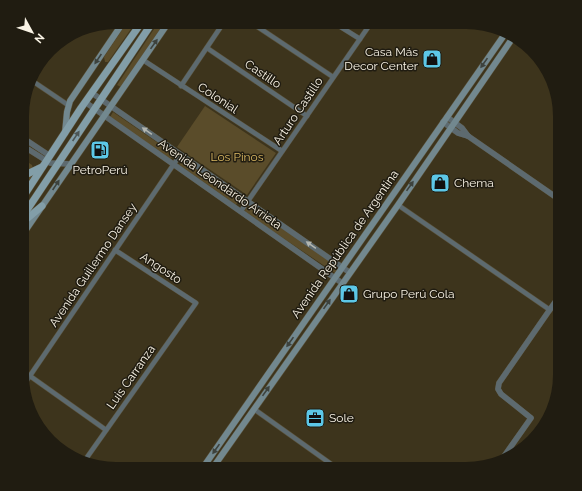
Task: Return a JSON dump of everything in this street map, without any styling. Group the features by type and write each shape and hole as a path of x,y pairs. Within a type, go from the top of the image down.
{"main road":[{"path":"65,133 68,105 72,97 119,29"},
{"path":"29,188 85,102 137,29"},
{"path":"29,207 148,29"},
{"path":"29,224 164,29"},
{"name":"Avenida República de Argentina","path":"207,462 503,37"},
{"name":"Avenida República de Argentina","path":"217,462 349,272 398,205 510,41"},
{"path":"29,172 46,162"},
{"path":"29,217 42,206"}],"street":[{"path":"181,86 219,29"},
{"path":"261,29 333,77"},
{"path":"344,29 360,39"},
{"name":"Arturo Castillo","path":"241,211 367,29"},
{"name":"Castillo","path":"207,48 307,116"},
{"name":"Colonial","path":"143,60 282,151"},
{"path":"36,83 68,105"},
{"name":"Avenida Leondardo Arrieta","path":"92,92 349,272"},
{"name":"Avenida Leondardo Arrieta","path":"85,102 342,283"},
{"path":"445,120 454,122 462,128 468,136 553,195"},
{"path":"445,120 450,128 463,136 468,136"},
{"path":"29,144 46,162"},
{"path":"29,150 46,162 71,164"},
{"name":"Avenida Guillermo Dansey","path":"30,376 180,155"},
{"path":"398,205 550,310"},
{"name":"Angosto","path":"115,250 196,303"},
{"name":"Luis Carranza","path":"87,457 196,303"},
{"path":"508,451 531,418 501,394 498,389 499,383 553,306"},
{"path":"30,376 106,430"},
{"path":"254,409 328,462"}],"green space":[{"path":"123,29 131,29 108,62 105,62 104,57"},
{"path":"154,29 160,29 121,87 117,85"},
{"name":"Los Pinos","path":"205,106 276,153 247,195 177,147"},
{"path":"113,112 174,154 170,160 110,117"},
{"path":"182,160 237,197 239,199 236,205 179,165"},
{"path":"29,163 32,165 34,173 29,181"},
{"path":"249,205 339,268 335,273 246,213 245,210"}],"place":[{"name":"Casa Más Decor Center","path":"432,59"},
{"name":"PetroPerú","path":"100,150"},
{"name":"Chema","path":"440,183"},
{"name":"Grupo Perú Cola","path":"349,294"},
{"name":"Sole","path":"315,418"}]}
